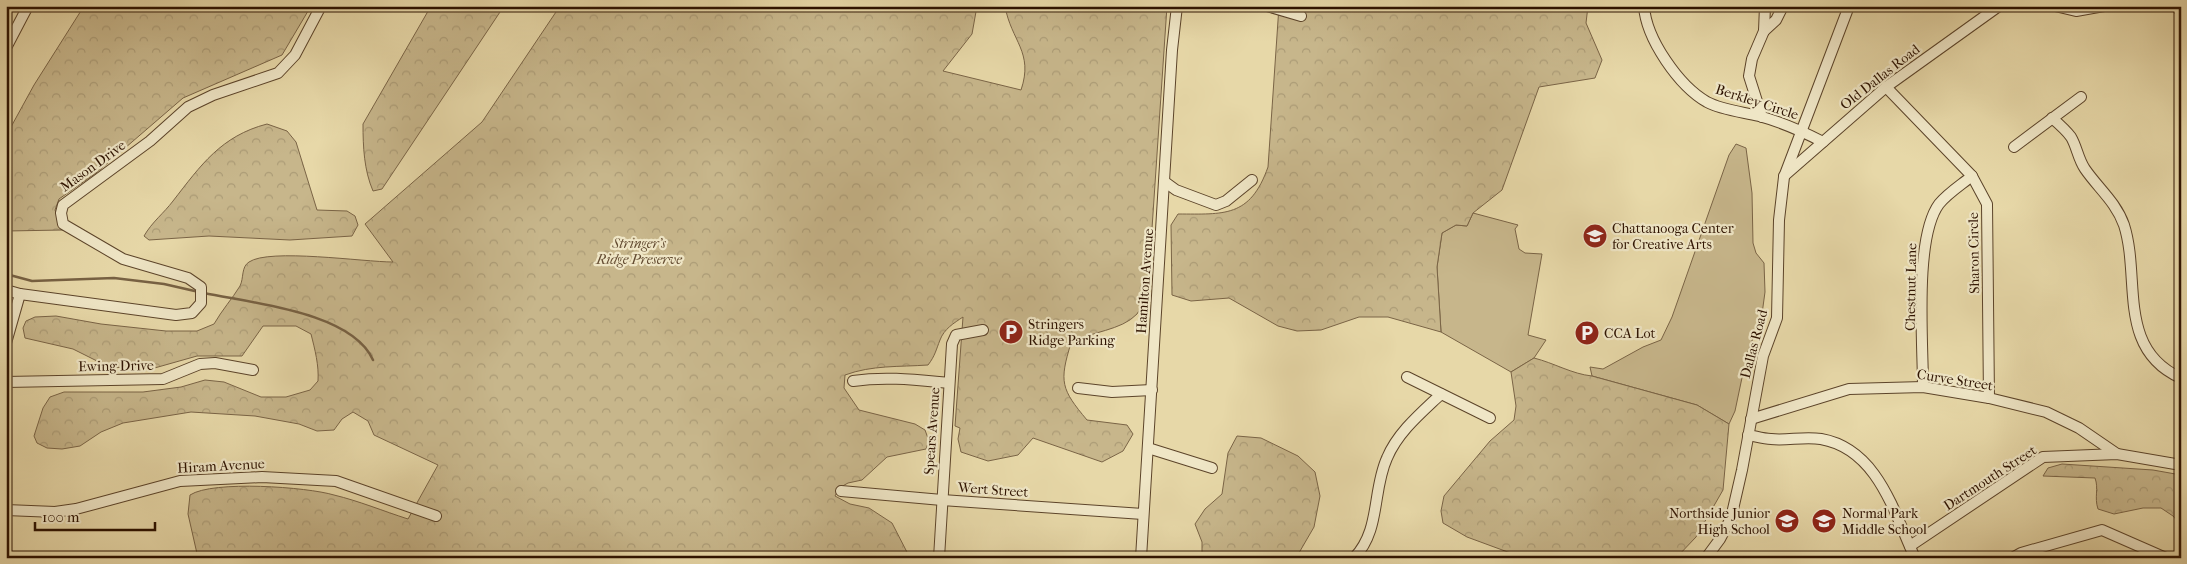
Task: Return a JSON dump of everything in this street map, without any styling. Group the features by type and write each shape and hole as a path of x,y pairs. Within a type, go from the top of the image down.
{"street":[{"path":"6,48 28,6"},
{"name":"Mason Drive","path":"6,290 20,294 176,315 192,313 202,303 201,287 188,278 123,259 64,224 61,213 63,205 150,140 188,107 212,95 278,73 295,55 321,6"},
{"name":"Hamilton Avenue","path":"1141,558 1172,50 1178,6"},
{"path":"1267,6 1301,16"},
{"name":"Berkley Circle","path":"1644,6 1645,19 1658,46 1677,77 1708,102 1762,117 1801,131 1823,142"},
{"path":"1762,117 1749,76 1752,59 1764,31 1765,6"},
{"path":"1764,31 1776,20 1783,6"},
{"name":"Dallas Road","path":"1706,558 1731,518 1763,356 1777,318 1779,220 1784,177 1849,6"},
{"name":"Old Dallas Road","path":"1784,177 1886,87 1999,6"},
{"path":"2055,6 2076,11 2104,6"},
{"path":"2176,6 2181,12"},
{"name":"Sharon Circle","path":"1886,87 1972,176 1988,204 1989,398"},
{"path":"2014,147 2081,97"},
{"path":"2052,118 2070,135 2084,168 2119,212 2128,240 2134,309 2138,330 2146,348 2157,362 2181,378"},
{"name":"Chestnut Lane","path":"1923,387 1923,266 1926,234 1939,204 1972,176"},
{"path":"1165,182 1176,190 1216,205 1226,201 1252,180"},
{"path":"6,343 20,294"},
{"name":"Spears Avenue","path":"939,558 952,344 956,335 983,330"},
{"name":"Ewing Drive","path":"6,382 163,379 200,364 215,363 253,370"},
{"path":"853,381 874,378 899,378 949,383"},
{"path":"1407,378 1490,418"},
{"name":"Curve Street","path":"1751,419 1849,389 1923,387 1989,398 2054,415 2078,428 2117,454"},
{"path":"1078,388 1112,392 1152,390"},
{"path":"1354,558 1369,538 1386,458 1410,424 1441,394"},
{"path":"1748,435 1771,440 1801,437 1823,440 1859,459 1871,470 1885,488 1915,558"},
{"path":"1148,448 1212,468"},
{"name":"Dartmouth Street","path":"1910,546 2043,457 2117,454 2181,466"},
{"name":"Hiram Avenue","path":"6,510 55,512 76,509 180,481 262,476 336,481 436,516"},
{"name":"Wert Street","path":"841,491 1143,514"},
{"path":"2012,558 2021,553 2102,530 2166,558"}],"green space":[{"path":"84,6 311,6 282,55 183,98 96,173 59,199 55,210 63,230 6,231 6,136 34,85"},
{"path":"431,6 504,6 382,189 373,191 365,158 363,124"},
{"name":"Stringer's Ridge Preserve","path":"560,6 977,6 972,34 943,71 1021,90 1025,66 1005,6 1167,6 1148,288 1139,311 1130,320 1071,343 1064,376 1067,392 1087,420 1127,425 1133,434 1123,451 1102,462 1033,438 1018,455 988,461 961,452 958,439 960,428 955,426 963,317 944,333 928,365 875,368 845,375 844,388 859,410 915,424 925,430 929,441 926,449 887,457 862,480 848,483 839,488 835,496 850,504 869,508 892,523 910,558 198,558 188,514 190,495 202,490 260,486 321,492 343,497 408,519 438,465 374,435 368,421 353,412 342,419 334,430 317,431 299,424 255,416 191,412 123,423 101,432 80,446 62,449 47,448 37,443 34,436 43,408 50,397 64,392 143,392 181,387 205,380 224,382 261,397 286,397 310,390 318,381 315,352 311,334 296,326 263,326 242,356 197,356 151,369 109,367 73,349 25,338 23,328 26,321 35,317 56,316 101,324 166,331 197,331 214,324 240,286 246,264 260,258 296,256 393,262 365,224 482,122"},
{"path":"1279,6 1588,6 1586,23 1602,60 1595,78 1539,87 1502,190 1473,213 1467,226 1456,225 1442,233 1437,267 1441,332 1388,317 1359,317 1321,330 1297,331 1278,326 1229,298 1191,301 1172,295 1171,225 1178,214 1209,214 1234,210 1253,196 1261,184 1268,167"},
{"path":"267,124 287,131 296,142 317,210 347,211 355,216 358,225 352,236 290,240 209,236 149,240 144,236 193,175 213,154 237,136"},
{"path":"1736,144 1746,148 1752,193 1753,243 1756,253 1764,263 1765,292 1762,314 1747,354 1735,411 1729,424 1697,405 1592,376 1590,367 1603,369 1643,347 1661,340 1672,317 1729,155"},
{"path":"1473,213 1518,225 1515,229 1519,249 1525,253 1542,254 1528,335 1546,340 1534,358 1511,372 1441,332 1437,267 1442,233 1456,225 1467,226"},
{"path":"1534,358 1577,373 1697,405 1729,424 1723,490 1696,537 1676,558 1524,558 1467,537 1443,523 1441,511 1444,496 1490,441 1514,420 1516,406 1511,372"},
{"path":"1237,436 1261,438 1298,456 1315,472 1320,496 1314,527 1296,558 1202,558 1202,542 1195,524 1205,509 1222,494 1228,453"},
{"path":"2062,464 2153,470 2181,475 2181,525 2173,516 2161,508 2143,508 2114,514 2098,509 2095,478 2043,476 2048,468"}],"waterway":[{"path":"6,274 32,281 114,278 164,284 199,292"},
{"path":"204,293 273,306 323,320 344,331 362,344 373,360"}],"place":[{"name":"Chattanooga Center for Creative Arts","path":"1595,236"},
{"name":"Stringers Ridge Parking","path":"1011,332"},
{"name":"CCA Lot","path":"1587,333"},
{"name":"Northside Junior High School","path":"1787,521"},
{"name":"Normal Park Middle School","path":"1824,521"}]}
